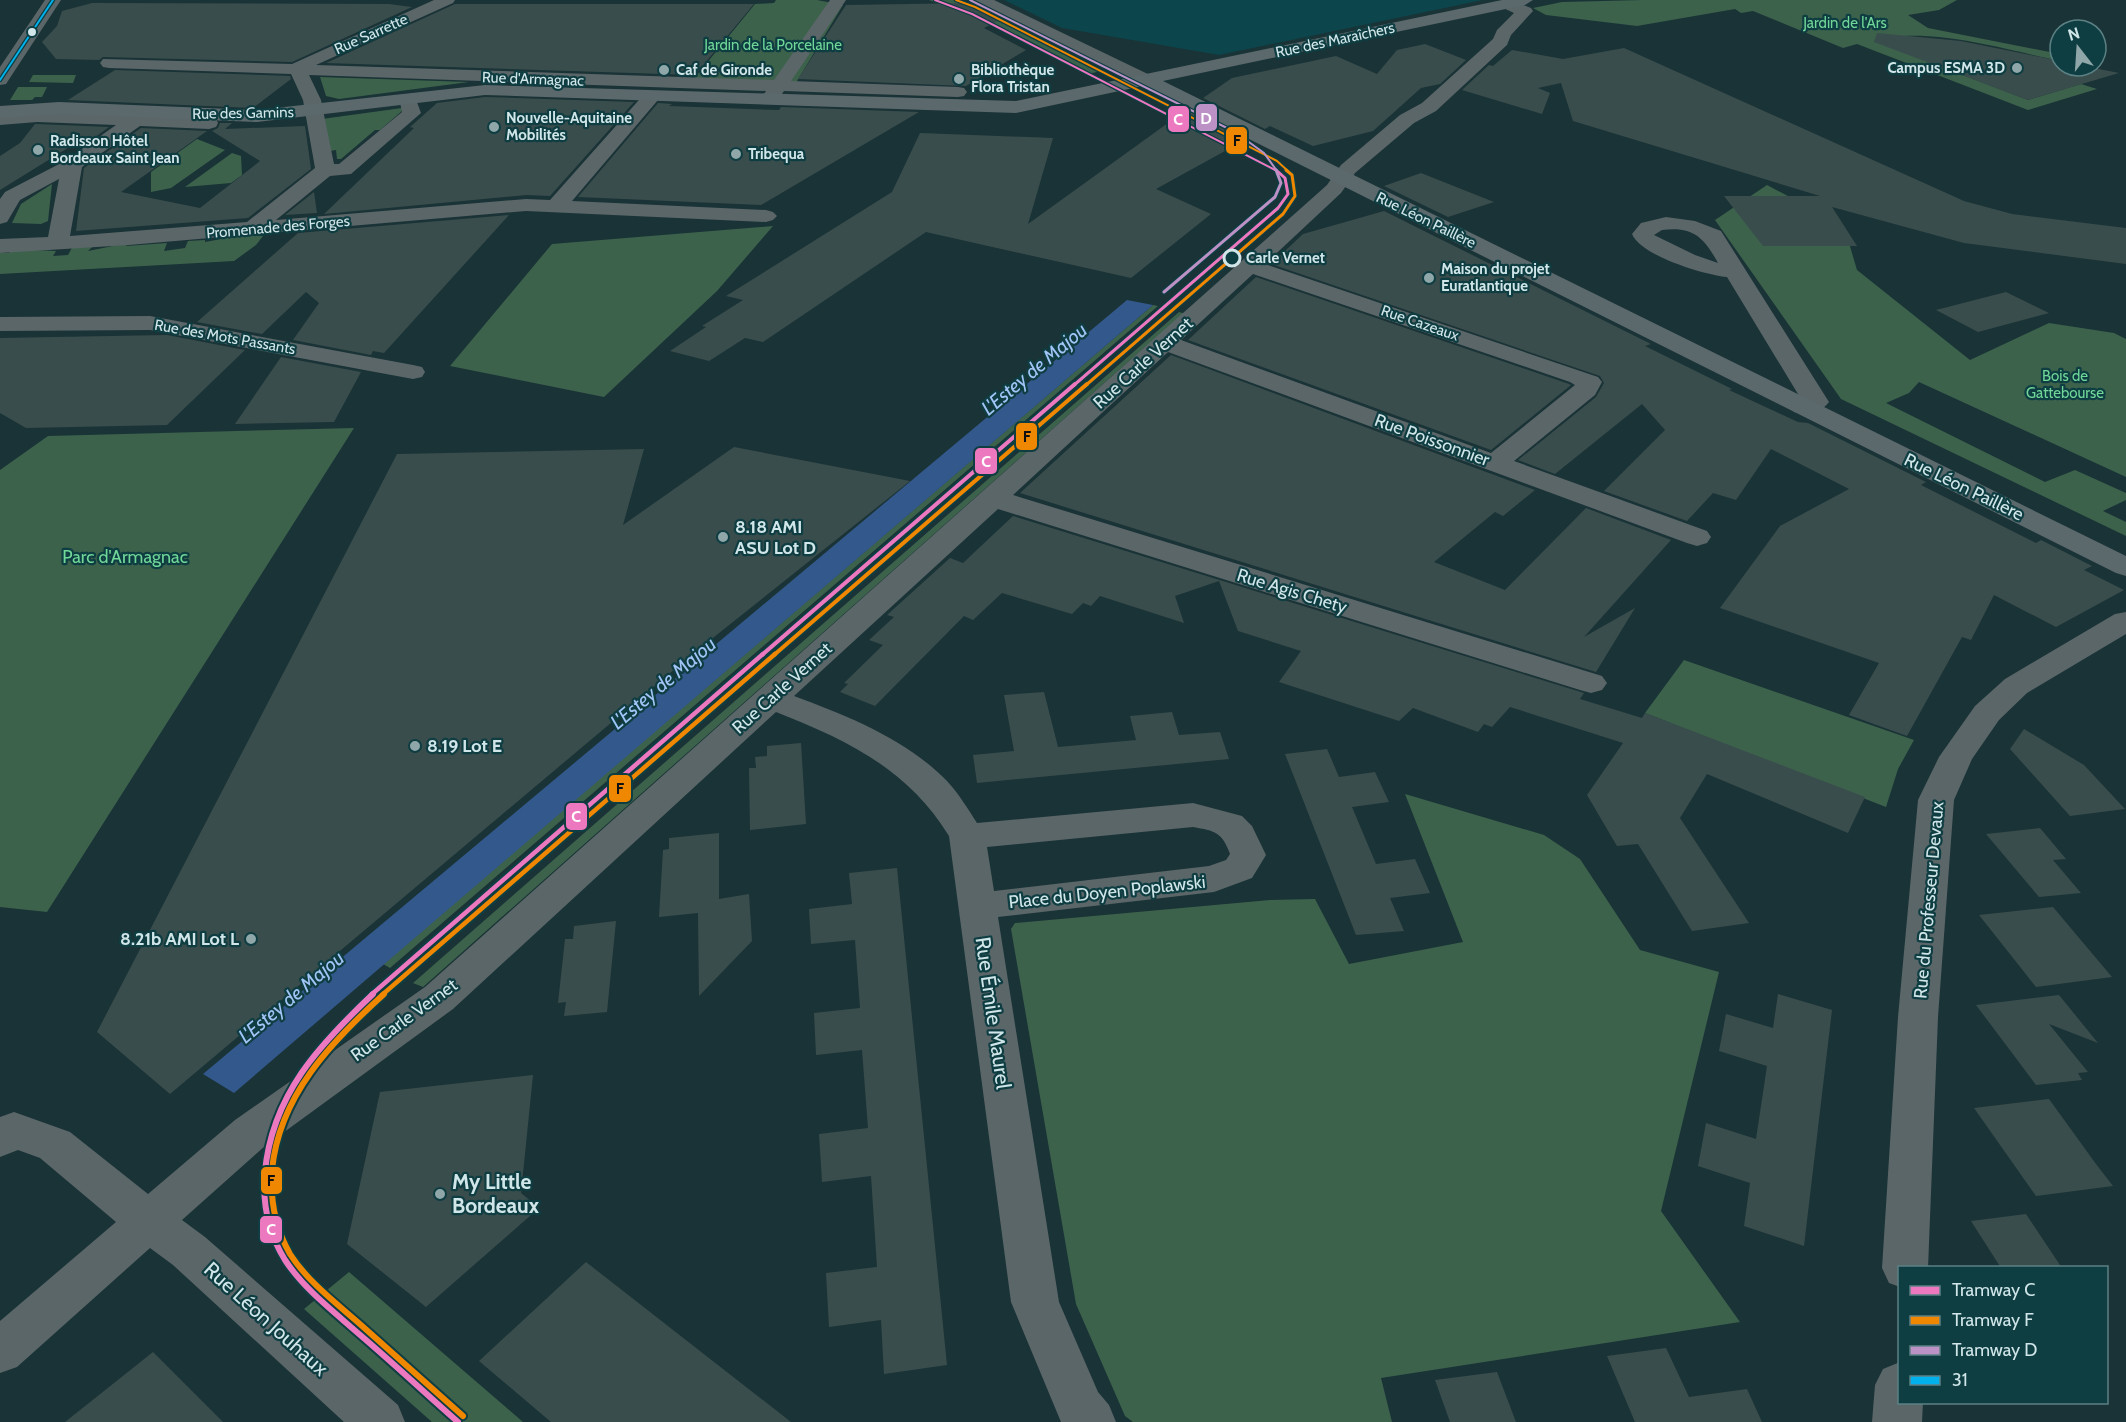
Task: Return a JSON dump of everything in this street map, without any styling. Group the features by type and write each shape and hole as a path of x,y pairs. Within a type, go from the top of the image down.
{"main road":[{"name":"Rue des Maraîchers","path":"1146,80 1516,2"},
{"name":"Rue d'Armagnac","path":"485,90 652,96 773,94 1016,107 1146,80"},
{"name":"Rue Léon Paillère","path":"1146,80 2126,567"},
{"name":"Rue des Gamins","path":"0,112 59,108 142,116 257,116 485,90"}],"street":[{"path":"0,80 53,0"},
{"name":"Rue Sarrette","path":"298,70 303,64 447,0"},
{"path":"773,94 838,0"},
{"path":"981,0 1146,80"},
{"name":"Rue Carle Vernet","path":"0,1351 149,1220 277,1112 439,998 1167,343 1334,189 1348,169 1407,119 1429,107 1501,41 1503,34 1525,11 1516,2"},
{"name":"Rue d'Armagnac","path":"109,63 298,70 773,94 958,92"},
{"path":"298,70 312,100 334,170 342,183 334,190"},
{"path":"556,206 652,96"},
{"path":"252,229 412,113 408,98"},
{"path":"0,119 37,116 142,116 209,123"},
{"path":"0,218 12,196 72,165 142,116"},
{"path":"58,243 72,165"},
{"path":"295,225 318,204"},
{"name":"Promenade des Forges","path":"0,246 252,229 526,205 766,216"},
{"name":"Rue Cazeaux","path":"1250,266 1589,382 1586,390 1495,463"},
{"path":"1733,271 1816,402 1803,407"},
{"name":"Rue des Mots Passants","path":"0,324 120,322 171,326 413,372"},
{"name":"Rue Poissonnier","path":"1167,343 1697,537"},
{"name":"Rue Agis Chety","path":"993,498 1590,683"},
{"name":"Rue du Professeur Devaux","path":"1905,1266 1918,1017 1936,800 1962,748 1987,713 2016,686 2126,621"},
{"name":"Rue Émile Maurel","path":"770,698 857,735 901,760 933,788 967,836 1035,1302 1080,1409 1091,1422"},
{"name":"Place du Doyen Poplawski","path":"967,836 1193,815 1227,822 1241,833 1248,855 1239,869 1214,879 977,906"},
{"name":"Rue Léon Jouhaux","path":"7,1134 55,1145 196,1257 380,1422"},
{"path":"1897,1422 1898,1404"}],"shaded area":[{"path":"1004,0 1483,0 1219,55 1062,28"}],"green space":[{"name":"Jardin de la Porcelaine","path":"776,0 817,0 843,5 794,86 692,81 755,4 774,3"},
{"path":"929,0 955,0 972,6 1102,71 1087,74 975,17"},
{"name":"Jardin de l'Ars","path":"1957,0 1939,10 1908,15 1928,28 2048,52 2048,58 1941,37 1894,37 1874,41 2028,100 2081,84 2097,89 2028,110 1857,44 1843,48 1753,11 1741,13 1735,9 1637,26 1546,15 1533,8 1562,2"},
{"path":"33,75 76,75 73,83 29,82"},
{"path":"320,77 469,82 339,99 326,96"},
{"path":"18,87 47,87 42,97 35,97 32,100 10,100"},
{"path":"402,108 403,110 380,130 375,130 341,159 337,159 336,150 330,151 322,119"},
{"path":"197,139 225,150 171,188 151,192 151,172"},
{"path":"232,153 241,156 242,175 231,183 185,187"},
{"path":"52,184 48,221 41,224 12,223 21,204"},
{"name":"Bois de Gattebourse","path":"1767,185 1844,226 1857,270 1970,360 2049,323 2114,333 2126,339 2126,477 1919,382 1909,393 1886,403 2045,482 2075,470 2126,493 2126,500 2103,511 2126,522 2126,536 1841,399 1715,220"},
{"path":"773,226 717,291 604,397 450,366 552,244"},
{"path":"253,233 252,235 263,236 256,245 234,261 0,274 0,253 9,253 11,249 56,251 53,256 68,255 73,246 93,246 88,251 128,243 126,246 167,243 164,251 185,248 188,241 205,240 205,242"},
{"path":"1153,305 1158,306 390,968 383,964"},
{"path":"1179,312 1186,314 1137,354 423,987 413,983"},
{"name":"Parc d'Armagnac","path":"354,428 47,912 0,907 0,470 48,436"},
{"path":"1684,660 1914,740 1898,769 1886,807 1645,713"},
{"path":"1405,794 1544,835 1580,859 1640,950 1719,972 1661,1211 1740,1322 1381,1378 1392,1422 1133,1422 1125,1416 1076,1304 1011,929 1015,923 1270,900 1315,899 1349,964 1463,942"},
{"path":"349,1272 523,1422 432,1422 304,1309"}],"water":[{"path":"1127,300 1153,305 234,1093 203,1074"}],"building":[{"path":"92,3 389,4 412,7 292,62 103,57 99,60 56,59 42,42 57,26 62,11"},
{"path":"972,3 1002,19 984,28 1026,50 966,86 798,79 846,5"},
{"path":"455,4 754,4 695,75 326,63"},
{"name":"Campus ESMA 3D","path":"1877,33 1961,41 2048,59 2048,78 2102,78 2028,100 1874,42"},
{"path":"1425,44 1466,60 1440,84 1421,88 1373,131 1313,146 1270,126 1265,129 1203,98 1232,78 1336,56 1377,74 1397,50"},
{"path":"1624,48 1964,201 2012,214 2126,228 2126,264 1964,243 1832,207 1857,246 1763,246 1724,196 1820,196 1573,121 1561,83 1538,88 1550,93 1542,114 1462,90 1489,65 1493,66 1512,50 1563,59"},
{"path":"115,70 290,76 291,79 253,108 68,100"},
{"name":"Campus ESMA 3D","path":"2108,71 2119,73 2108,76"},
{"path":"485,97 634,102 550,196 527,195 324,214 437,103"},
{"name":"Tribequa","path":"658,103 672,104 669,106 779,110 781,107 919,112 761,205 578,197"},
{"path":"1186,110 1245,140 1156,189 1211,214 1131,278 926,232 763,342 745,338 709,361 670,351 706,327 702,326 743,300 726,296 892,192 920,133 1053,138 1028,224"},
{"path":"220,123 232,123 225,129 305,126 311,169 248,218 76,231 84,168 141,128 207,131 121,192 200,208 260,161 212,131 218,128"},
{"name":"Radisson Hôtel Bordeaux Saint Jean","path":"35,124 109,127 83,146 84,138 0,190 0,156 20,143"},
{"path":"1421,173 1494,202 1448,217 1384,186"},
{"path":"314,192 317,213 285,215"},
{"path":"1384,211 1651,344 1645,346 1732,389 1729,390 1798,422 1808,423 1926,482 1921,485 2036,543 2041,540 2092,566 2084,570 2124,590 2056,627 1994,595 1971,640 1962,637 1907,736 1849,715 1879,663 1720,608 1780,526 1849,489 1771,449 1736,500 1713,493 1687,521 1604,491 1665,430 1642,404 1555,474 1518,460 1596,397 1604,383 1600,376 1271,264 1303,234"},
{"path":"509,215 384,353 373,351 371,355 293,340 319,303 306,292 262,334 197,322 298,233"},
{"path":"1256,277 1571,385 1491,450 1188,340"},
{"path":"2006,292 2049,313 1978,332 1936,310"},
{"path":"167,335 245,350 167,425 26,428 0,413 0,338"},
{"path":"1171,355 1535,490 1503,516 1495,512 1434,562 1505,590 1586,508 1671,540 1584,637 1635,608 1596,672 1020,493"},
{"path":"281,357 361,372 334,422 235,424"},
{"path":"734,447 910,481 694,653 170,1094 97,1032 397,454 644,449 623,525"},
{"path":"1013,516 1584,693 1580,699 1642,718 1645,713 1865,797 1848,833 1707,774 1680,818 1749,923 1692,931 1638,844 1617,846 1587,795 1623,743 1510,707 1492,727 1484,724 1478,732 1413,708 1399,721 1279,682 1301,651 1238,631 1219,581 1175,596 1184,623 1100,596 1091,606 1083,603 1072,614 1002,593 973,620 964,616 875,706 840,692 848,684 844,683 883,645 869,640 894,617 887,615 950,558 963,563"},
{"path":"1044,692 1058,747 1136,740 1130,716 1172,712 1179,735 1220,732 1229,759 977,783 973,755 1014,751 1004,695"},
{"path":"2024,729 2084,765 2125,809 2070,816 2010,749"},
{"path":"801,743 806,824 750,830 749,768 756,768 755,757 767,756 767,746"},
{"path":"1327,749 1339,777 1375,772 1389,802 1352,807 1376,864 1415,859 1430,893 1390,898 1404,931 1356,935 1285,754"},
{"path":"2040,828 2066,859 2053,860 2081,893 2039,897 1986,834"},
{"path":"719,833 719,899 749,894 752,941 699,996 698,913 659,917 663,850 669,849 669,838"},
{"path":"897,868 947,1365 884,1374 881,1320 829,1327 826,1273 877,1267 871,1176 822,1182 819,1134 868,1128 862,1050 816,1055 814,1013 860,1008 855,940 811,944 809,909 852,904 849,873"},
{"path":"2053,907 2112,977 2036,987 1979,915"},
{"path":"616,921 607,1012 564,1016 566,1002 558,1003 565,939 573,939 574,926"},
{"path":"1778,994 1832,1010 1804,1246 1744,1226 1750,1183 1698,1166 1706,1123 1756,1139 1767,1066 1719,1051 1726,1014 1773,1028"},
{"path":"2059,995 2098,1043 2049,1024 2088,1072 2078,1073 2082,1080 2036,1085 1976,1005"},
{"name":"My Little Bordeaux","path":"533,1075 521,1193 539,1208 426,1307 347,1244 380,1092"},
{"path":"2049,1099 2113,1186 2036,1196 1974,1108"},
{"path":"2026,1214 2061,1266 2000,1266 1971,1221"},
{"path":"586,1262 791,1422 551,1422 479,1361"},
{"path":"1666,1348 1689,1397 1747,1389 1762,1422 1635,1422 1607,1356"},
{"path":"153,1352 223,1422 65,1422"},
{"path":"1497,1372 1516,1422 1450,1422 1435,1380"}],"tram line":[{"name":"C","path":"458,1422 315,1294 291,1268 274,1238 264,1195 267,1149 276,1118 290,1089 308,1062 352,1013 401,968 1278,208 1288,194 1285,178 1273,167 972,14 935,0"},
{"name":"F","path":"463,1416 320,1289 296,1262 281,1235 275,1216 271,1185 274,1152 283,1121 297,1092 314,1066 335,1041 406,974 1283,214 1295,196 1292,175 1277,161 975,7 956,0"},
{"name":"D","path":"970,0 1235,132 1257,148 1275,167 1281,183 1275,197 1164,292"}],"transit line":[{"name":"31","path":"0,80 53,0"}],"place":[{"name":"Campus ESMA 3D","path":"2017,68"},
{"name":"Caf de Gironde","path":"664,70"},
{"name":"Bibliothèque Flora Tristan","path":"959,79"},
{"name":"Nouvelle-Aquitaine Mobilités","path":"494,127"},
{"name":"Radisson Hôtel Bordeaux Saint Jean","path":"38,150"},
{"name":"Tribequa","path":"736,154"},
{"name":"Carle Vernet","path":"1232,258"},
{"name":"Maison du projet Euratlantique","path":"1429,278"},
{"name":"8.18 AMI ASU Lot D","path":"723,537"},
{"name":"8.19 Lot E","path":"415,746"},
{"name":"8.21b AMI Lot L","path":"251,939"},
{"name":"My Little Bordeaux","path":"440,1194"}],"water label":[{"name":"L'Estey de Majou","path":"1034,369"},
{"name":"L'Estey de Majou","path":"663,683"},
{"name":"L'Estey de Majou","path":"291,997"}]}
